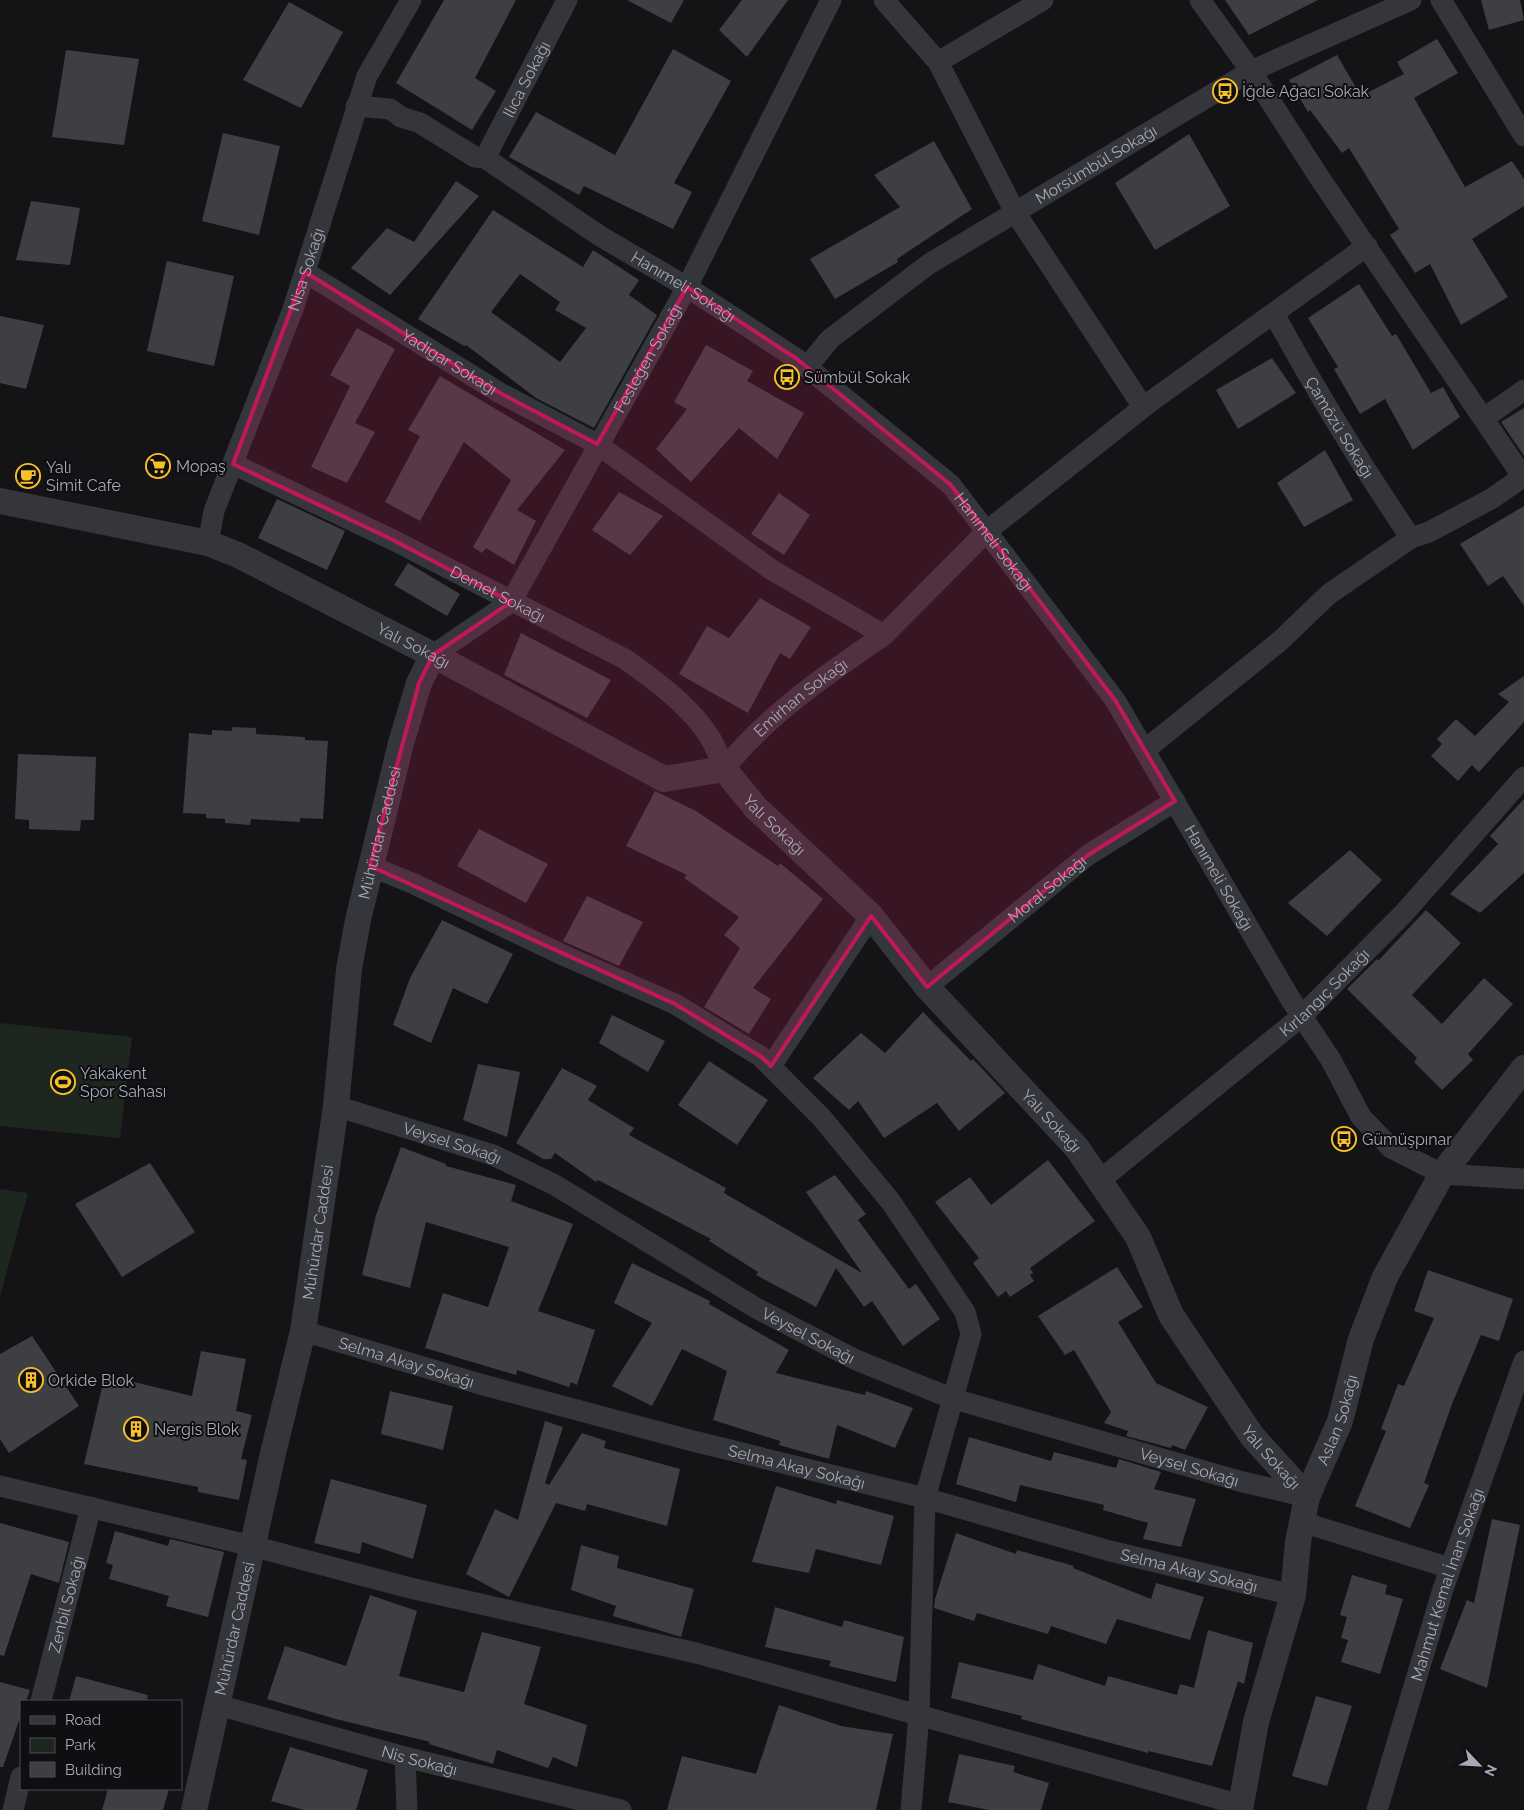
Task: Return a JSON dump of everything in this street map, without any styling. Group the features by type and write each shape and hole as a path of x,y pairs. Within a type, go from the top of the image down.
{"street":[{"name":"Nisa Sokağı","path":"208,543 214,511 293,309 367,76 411,0"},
{"name":"Ilıca Sokağı","path":"485,158 567,0"},
{"name":"Fesleğen Sokağı","path":"433,655 511,602 597,444 687,288 831,0"},
{"path":"884,0 938,62 1015,212 1143,407"},
{"path":"938,62 1043,0"},
{"path":"1146,750 1280,641 1329,594 1411,538 1429,532 1490,499 1523,478 1319,177 1252,71 1200,0"},
{"name":"Morsümbül Sokağı","path":"807,368 830,339 929,264 1252,71 1411,0"},
{"path":"1441,0 1524,136"},
{"name":"Hanımeli Sokağı","path":"356,106 390,109 401,117 420,123 475,156 485,158 600,236 687,288 807,368 951,485 1115,700 1302,1016 1331,1060 1361,1117 1391,1148 1442,1174"},
{"name":"Emirhan Sokağı","path":"724,770 739,751 798,694 884,635 987,531 1143,407 1367,246"},
{"name":"Yadigar Sokağı","path":"305,272 500,393 597,444 772,570 884,635"},
{"name":"Çamözü Sokağı","path":"1274,314 1317,391 1377,488 1411,538"},
{"path":"1484,418 1524,390"},
{"name":"Demet Sokağı","path":"232,464 394,540 511,602 625,659 657,681 691,715 711,740 724,770"},
{"name":"Yalı Sokağı","path":"0,501 208,543 238,554 433,655 664,779 724,770 756,808 871,916 926,987 1077,1148 1138,1237 1171,1315 1252,1436 1305,1510"},
{"name":"Mühürdar Caddesi","path":"194,1810 252,1546 303,1331 336,1106 349,969 370,866 417,692 433,655"},
{"name":"Kırlangıç Sokağı","path":"1099,1181 1302,1016 1404,913 1524,777"},
{"name":"Moral Sokağı","path":"926,987 1088,854 1174,801"},
{"path":"370,866 412,883 565,956 675,1004 760,1056 822,1118 891,1202 964,1312 971,1334 951,1398 925,1498 919,1716 911,1810"},
{"path":"771,1066 871,916"},
{"name":"Aslan Sokağı","path":"1240,1807 1256,1722 1292,1595 1305,1510 1340,1421 1361,1339 1386,1277 1442,1174 1524,1068"},
{"name":"Veysel Sokağı","path":"336,1106 493,1155 554,1185 764,1312 856,1360 951,1398 1239,1481 1305,1510 1450,1568"},
{"path":"1442,1174 1524,1179"},
{"name":"Selma Akay Sokağı","path":"303,1331 480,1384 670,1435 925,1498 1110,1551 1292,1595"},
{"name":"Mahmut Kemal İnan Sokağı","path":"1377,1810 1450,1568 1524,1361"},
{"path":"0,1486 91,1506 406,1586 696,1654 1240,1807"},
{"name":"Zenbil Sokağı","path":"41,1700 91,1506"},
{"name":"Nis Sokağı","path":"218,1705 574,1804 621,1810"},
{"path":"405,1757 407,1810"},
{"path":"13,1810 20,1781"}],"highlighted area":[{"path":"305,272 500,393 597,444 687,287 797,359 951,485 1115,700 1175,801 1088,855 927,987 871,916 771,1066 760,1056 675,1004 370,866 419,683 433,655 511,602 393,540 233,464"}],"green space":[{"name":"Yakakent Spor Sahası","path":"0,1023 132,1037 120,1138 0,1126"},
{"path":"0,1189 28,1193 0,1297"}],"building":[{"path":"444,0 516,0 475,78 496,91 472,130 396,83"},
{"path":"627,0 684,0 671,23"},
{"path":"742,0 788,0 747,57 719,30"},
{"path":"1225,0 1318,0 1249,35"},
{"path":"1481,0 1520,0 1524,20 1489,30"},
{"path":"289,2 343,32 301,108 243,80"},
{"path":"1437,39 1458,73 1414,98 1465,187 1512,161 1524,179 1524,206 1472,239 1508,297 1461,325 1430,264 1415,273 1390,235 1399,229 1349,148 1342,153 1310,110 1308,112 1289,80 1337,55 1361,96 1404,74 1397,62"},
{"path":"673,49 731,81 674,183 692,192 673,229 584,186 579,195 509,157 536,112 615,155"},
{"path":"66,50 139,59 124,145 52,137"},
{"path":"223,133 280,146 259,235 202,221"},
{"path":"1189,134 1230,206 1155,250 1115,183"},
{"path":"934,141 972,209 897,259 898,262 835,299 810,259 900,207 874,175"},
{"path":"456,181 479,196 390,295 351,268 387,228 414,242"},
{"path":"31,201 80,208 70,265 16,260"},
{"path":"493,210 583,267 593,250 639,280 629,295 657,315 594,428 536,398 466,345 464,346 418,319","holes":["520,274 560,302 555,310 586,328 560,362 491,312"]},
{"path":"167,261 234,276 214,366 147,351"},
{"path":"1359,284 1392,336 1396,334 1431,393 1443,387 1460,417 1413,450 1385,399 1360,414 1334,369 1338,367 1308,318"},
{"path":"0,316 44,325 26,389 0,383"},
{"path":"357,328 395,349 355,423 375,432 347,483 311,467 350,386 330,375"},
{"path":"706,345 753,371 747,381 804,413 777,459 739,428 691,482 656,449 687,409 674,402"},
{"path":"1272,358 1296,393 1238,429 1216,390"},
{"path":"440,376 565,450 517,510 536,521 514,565 486,548 482,553 473,547 511,480 464,442 420,521 385,502 420,436 408,430"},
{"path":"1524,408 1524,456 1501,422"},
{"path":"1325,450 1353,500 1304,527 1277,483"},
{"path":"619,492 663,516 630,555 592,530"},
{"path":"779,493 810,515 784,555 751,534"},
{"path":"277,499 345,531 327,570 258,538"},
{"path":"1524,506 1524,606 1503,576 1488,586 1460,544"},
{"path":"408,563 460,594 447,616 394,585"},
{"path":"760,598 811,627 790,659 780,653 748,713 679,674 707,626 729,638"},
{"path":"521,633 611,680 587,718 504,675"},
{"path":"1524,676 1524,722 1479,772 1472,765 1458,781 1431,756 1442,744 1437,739 1456,719 1475,736 1509,702 1498,694"},
{"path":"232,727 256,728 256,734 305,737 305,740 328,741 323,819 300,818 300,822 251,819 250,825 225,823 225,819 206,818 206,814 183,813 189,733 212,735 212,730 232,731"},
{"path":"18,754 96,757 94,820 81,820 80,831 29,829 29,820 15,819"},
{"path":"655,791 696,811 778,866 780,863 823,899 753,988 771,999 749,1034 704,1007 740,948 724,935 739,917 684,878 687,875 626,846"},
{"path":"1524,799 1524,873 1480,913 1450,894 1498,844 1490,836"},
{"path":"479,829 548,864 526,903 457,866"},
{"path":"1350,850 1382,880 1327,936 1288,903"},
{"path":"587,896 643,922 619,966 563,941"},
{"path":"1426,910 1461,943 1412,995 1442,1024 1484,978 1513,1004 1468,1054 1473,1060 1442,1090 1414,1062 1417,1058 1347,989 1377,959 1378,961"},
{"path":"442,920 513,954 487,1004 453,988 431,1043 393,1025 410,978"},
{"path":"923,1012 971,1061 973,1059 1005,1093 959,1131 937,1103 884,1138 858,1101 849,1110 813,1078 861,1033 885,1053"},
{"path":"612,1015 665,1041 648,1072 599,1043"},
{"path":"709,1061 768,1100 737,1145 678,1105"},
{"path":"478,1064 520,1072 507,1137 463,1120"},
{"path":"562,1068 597,1086 588,1100 634,1128 629,1135 726,1188 724,1193 862,1273 806,1192 835,1175 866,1214 858,1220 909,1289 916,1284 940,1319 903,1346 872,1301 864,1307 836,1268 816,1307 756,1275 758,1272 709,1241 711,1239 598,1180 596,1182 555,1153 551,1159 543,1159 516,1143"},
{"path":"401,1147 446,1164 446,1166 516,1185 511,1201 573,1224 538,1311 595,1330 577,1385 571,1382 569,1387 517,1370 516,1375 425,1348 443,1293 488,1307 509,1247 426,1222 410,1288 362,1275 376,1215"},
{"path":"1048,1160 1095,1221 1030,1268 1033,1273 1030,1275 1034,1281 1010,1297 1006,1291 998,1297 973,1263 979,1258 935,1202 970,1177 991,1205"},
{"path":"150,1163 195,1232 122,1277 75,1204"},
{"path":"632,1263 710,1301 709,1304 789,1350 776,1373 865,1395 866,1391 913,1408 895,1448 837,1425 829,1459 779,1445 780,1441 713,1420 727,1371 682,1349 652,1406 612,1386 652,1323 614,1303"},
{"path":"1117,1267 1143,1307 1118,1322 1156,1383 1208,1407 1185,1450 1172,1445 1171,1448 1126,1436 1128,1431 1104,1423 1111,1412 1074,1350 1065,1355 1038,1316"},
{"path":"1428,1270 1513,1299 1499,1341 1481,1335 1452,1404 1424,1483 1429,1485 1410,1528 1355,1506 1386,1431 1381,1429 1398,1384 1404,1386 1434,1318 1414,1311"},
{"name":"Orkide Blok","path":"32,1336 79,1406 9,1453 0,1439 0,1354"},
{"path":"201,1351 246,1359 236,1411 252,1415 241,1459 247,1460 239,1500 198,1492 198,1487 84,1464 105,1375 192,1396"},
{"path":"390,1391 453,1406 443,1450 381,1434"},
{"path":"545,1421 563,1427 545,1483 549,1485 582,1433 606,1441 604,1448 680,1469 667,1526 587,1504 585,1511 556,1503 509,1597 466,1574 495,1509 518,1520"},
{"path":"969,1437 1051,1461 1054,1452 1116,1468 1119,1459 1161,1472 1154,1489 1196,1499 1181,1547 1143,1539 1148,1523 1103,1510 1104,1505 1020,1485 1016,1502 956,1484"},
{"path":"331,1479 427,1505 413,1559 362,1542 360,1554 314,1543"},
{"path":"776,1486 836,1504 837,1500 894,1516 881,1565 816,1549 809,1573 752,1562"},
{"path":"1492,1519 1520,1525 1487,1688 1440,1669 1467,1600 1474,1603"},
{"path":"0,1523 69,1542 59,1583 31,1574 4,1656 0,1655"},
{"path":"115,1531 168,1546 170,1539 224,1552 208,1617 166,1606 169,1596 109,1579 113,1565 106,1563"},
{"path":"956,1533 1016,1554 1017,1550 1074,1566 1073,1568 1151,1599 1156,1583 1204,1597 1190,1640 1117,1619 1106,1644 1051,1626 1048,1634 977,1613 974,1621 934,1608 935,1599"},
{"path":"581,1545 619,1556 617,1568 694,1589 681,1637 613,1616 616,1606 571,1590"},
{"path":"1352,1575 1387,1585 1385,1594 1403,1599 1380,1674 1341,1662 1348,1640 1341,1638 1347,1617 1340,1615"},
{"path":"370,1595 417,1611 399,1676 464,1692 482,1632 541,1647 524,1704 587,1725 577,1767 553,1757 548,1768 497,1750 493,1764 429,1744 430,1742 336,1719 267,1699 285,1646 346,1666"},
{"path":"775,1607 842,1627 844,1620 904,1637 896,1682 829,1666 831,1661 765,1647"},
{"path":"1208,1630 1253,1643 1244,1684 1238,1681 1212,1766 1148,1751 1148,1753 1021,1719 1022,1716 951,1698 959,1662 1033,1680 1038,1664 1105,1686 1108,1676 1177,1695 1180,1684 1194,1688"},
{"path":"76,1676 148,1695 147,1700 69,1700"},
{"path":"0,1682 30,1690 26,1700 20,1700 20,1718 3,1767 0,1767"},
{"path":"1316,1696 1352,1706 1327,1786 1292,1776"},
{"path":"779,1705 841,1726 893,1734 876,1810 667,1810 682,1756 756,1774"},
{"path":"290,1747 368,1770 356,1810 304,1810 271,1801"},
{"path":"959,1754 1015,1766 1013,1772 1049,1783 1041,1810 989,1810 948,1802"},
{"path":"108,1790 169,1790 163,1810 102,1810"}],"place":[{"name":"İğde Ağacı Sokak","path":"1225,91"},
{"name":"Sümbül Sokak","path":"787,377"},
{"name":"Mopaş","path":"158,466"},
{"name":"Yalı Simit Cafe","path":"28,476"},
{"name":"Yakakent Spor Sahası","path":"63,1082"},
{"name":"Gümüşpınar","path":"1344,1139"},
{"name":"Orkide Blok","path":"31,1380"},
{"name":"Nergis Blok","path":"136,1429"}]}
